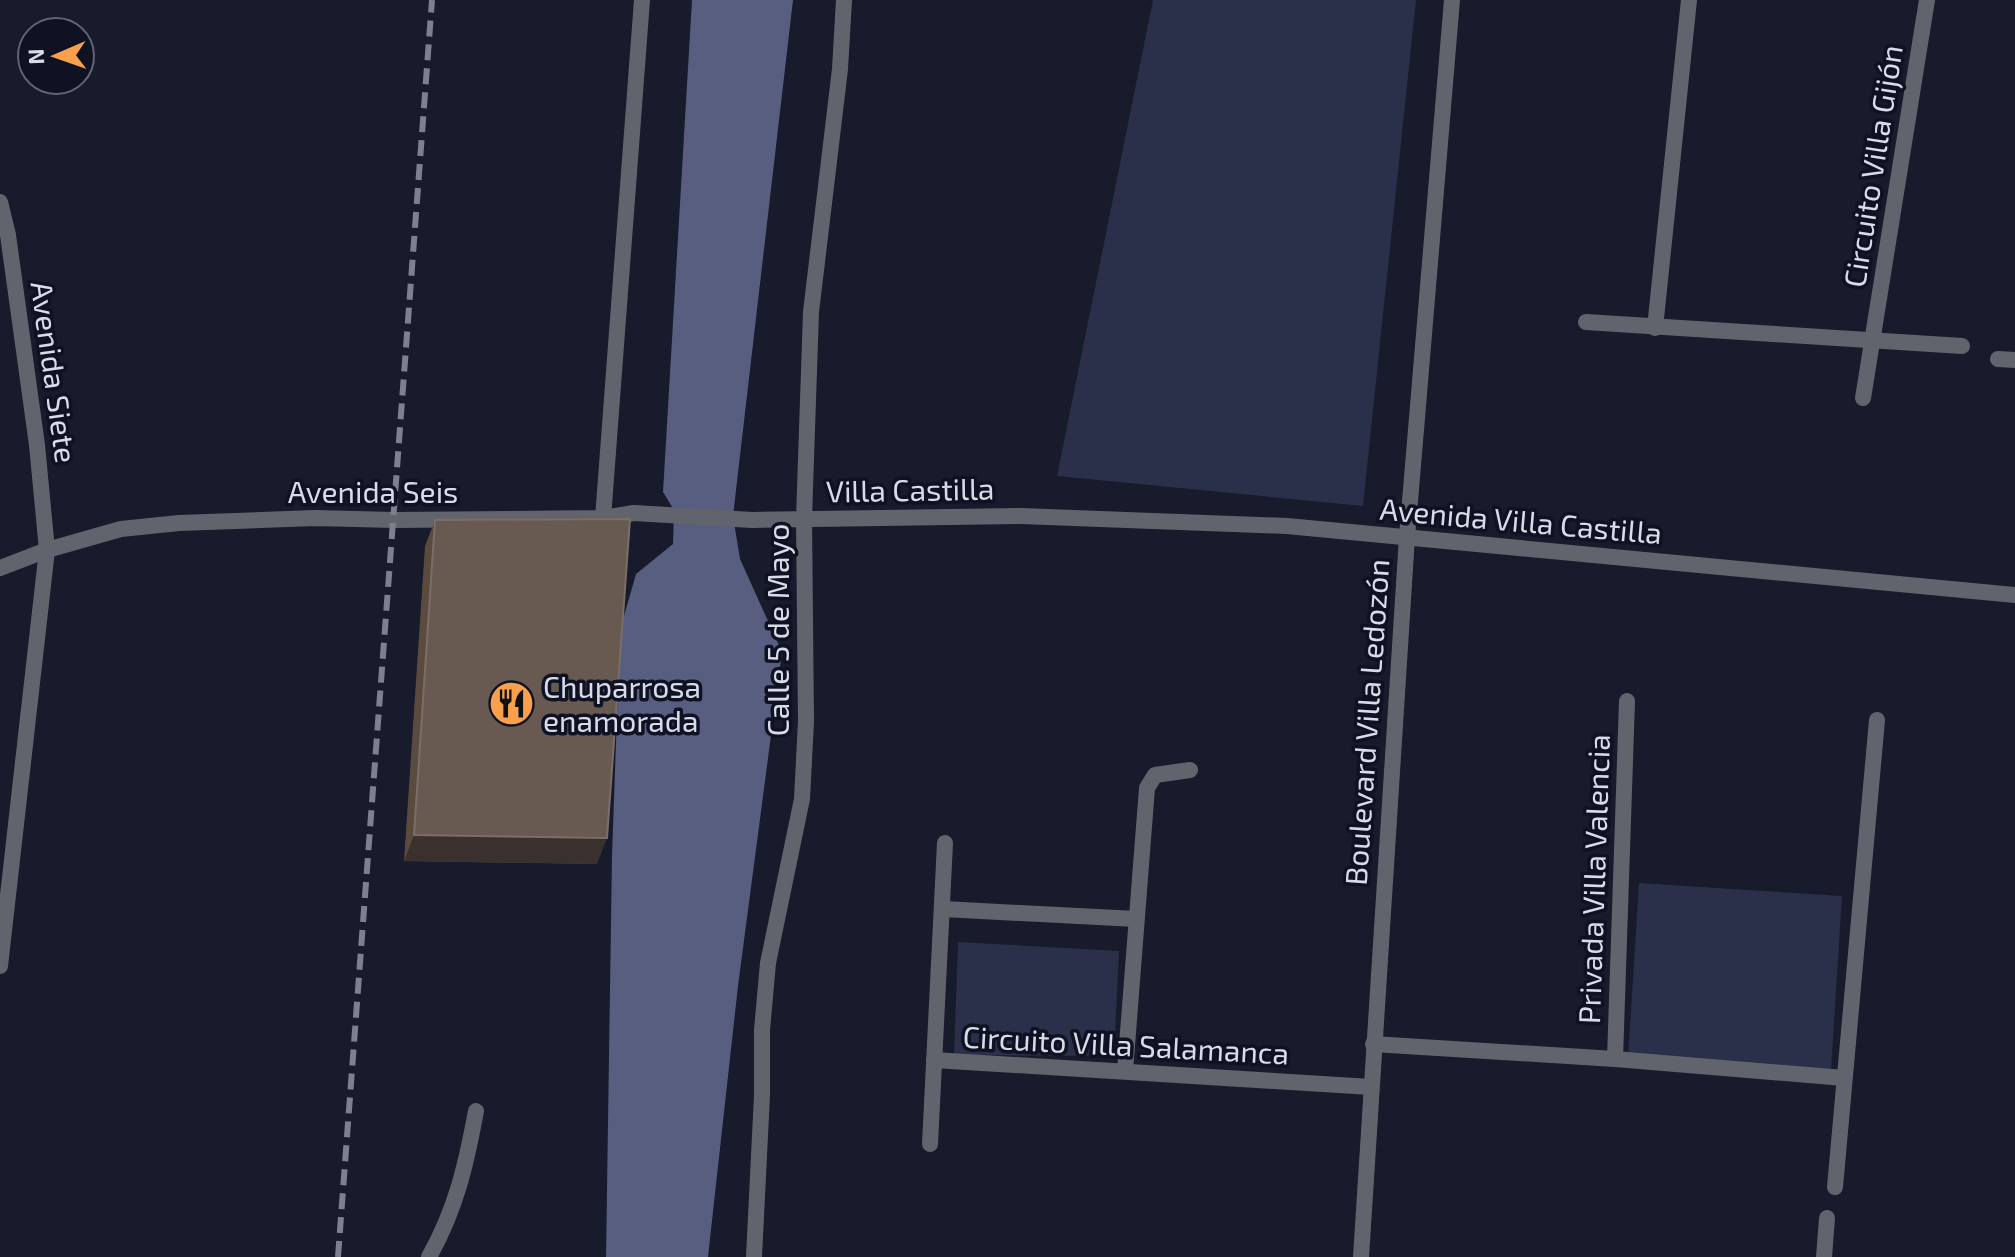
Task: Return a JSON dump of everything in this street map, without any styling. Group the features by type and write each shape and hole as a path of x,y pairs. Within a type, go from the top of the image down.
{"street":[{"path":"603,518 642,0"},
{"name":"Calle 5 de Mayo","path":"754,1257 762,1030 768,963 802,799 806,721 804,518 811,312 840,69 844,0"},
{"name":"Boulevard Villa Ledozón","path":"1361,1257 1407,537 1452,0"},
{"path":"1655,328 1689,0"},
{"name":"Circuito Villa Gijón","path":"1863,398 1927,0"},
{"name":"Avenida Siete","path":"0,202 8,235 35,430 47,550 0,966"},
{"path":"1586,322 1962,346"},
{"name":"Avenida Seis","path":"0,568 47,550 121,529 179,523 315,518 603,518 634,513 752,520"},
{"name":"Villa Castilla","path":"752,520 1021,516"},
{"name":"Avenida Villa Castilla","path":"1021,516 1287,526 2015,595"},
{"name":"Privada Villa Valencia","path":"1615,1059 1627,701"},
{"path":"1835,1187 1877,720"},
{"path":"1125,1071 1147,788 1155,775 1190,770"},
{"name":"Circuito Villa Salamanca","path":"945,843 934,1060 1371,1087"},
{"path":"943,909 1136,919"},
{"path":"1373,1044 1615,1059 1844,1078"},
{"path":"930,1144 934,1060"},
{"path":"429,1257 447,1225 463,1178 476,1111"},
{"path":"1824,1257 1827,1218"}],"shaded area":[{"path":"692,0 793,0 733,516 740,559 782,652 738,986 708,1257 606,1257 612,855 620,630 636,574 673,544 674,510 663,492"},
{"path":"1153,0 1416,0 1363,506 1057,476"},
{"path":"1639,883 1842,896 1831,1071 1628,1059"},
{"path":"958,942 1119,951 1114,1056 954,1055"}],"building":[{"name":"Chuparrosa enamorada","path":"630,519 607,838 414,835 435,520"}],"railway":[{"path":"338,1257 432,0"}],"place":[{"name":"Chuparrosa enamorada","path":"512,703"}]}
